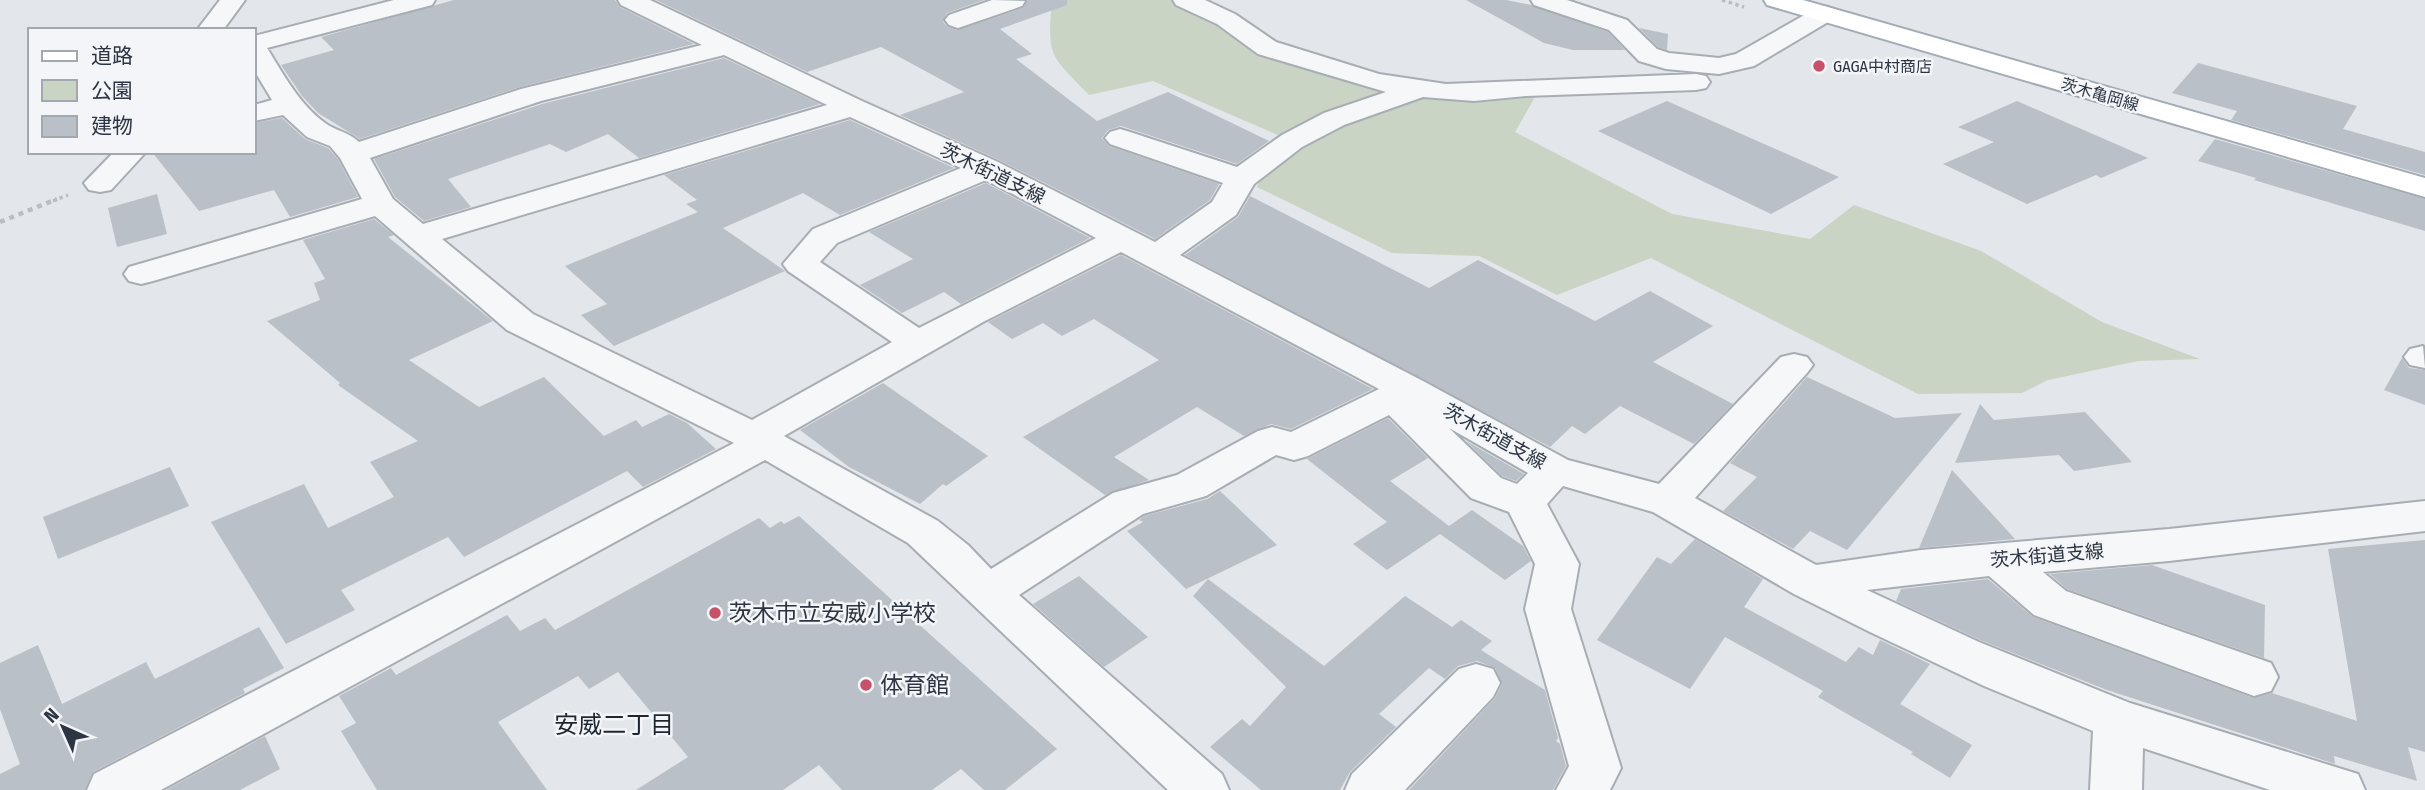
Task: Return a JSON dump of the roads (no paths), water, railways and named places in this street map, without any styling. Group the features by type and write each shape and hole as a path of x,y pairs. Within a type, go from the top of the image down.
{"main road":[{"name":"茨木亀岡線","path":"1776,0 2425,188"}],"street":[{"path":"212,28 233,0"},
{"path":"256,45 423,0"},
{"name":"茨木街道支線","path":"631,0 852,107 987,168 1156,257 1401,393 1486,488 1539,486 1668,501 1810,582 1921,566 2169,545 2425,516"},
{"path":"958,20 1013,1 1010,0"},
{"path":"1185,0 1226,19 1267,48 1376,82 1474,93 1525,88 1696,82"},
{"path":"1543,0 1618,25 1647,55 1666,61 1719,65 1745,60 1824,14"},
{"path":"353,154 531,95 730,46"},
{"path":"256,49 289,105 317,131 340,141 353,154 380,204 520,322 759,440 923,532 1203,790"},
{"path":"1156,257 1225,208 1241,179 1292,141 1334,119 1422,89"},
{"path":"256,113 289,105"},
{"path":"417,236 852,107"},
{"path":"1120,138 1241,179"},
{"path":"100,183 129,154"},
{"path":"910,338 800,264 825,236 987,168"},
{"path":"141,274 380,204"},
{"path":"113,790 759,440 971,314 1121,239"},
{"path":"1668,501 1794,365"},
{"path":"987,593 1128,503 1191,486 1272,440 1294,447 1401,393"},
{"path":"1539,486 1557,564 1548,609 1595,768 1582,790"},
{"path":"1998,559 2050,603 2254,677"},
{"path":"1810,582 1883,620 2019,682 2119,720 2339,790"},
{"path":"1371,790 1476,682"},
{"path":"2116,790 2119,720"}],"place":[{"name":"GAGA中村商店","path":"1819,66"},
{"name":"茨木市立安威小学校","path":"715,613"},
{"name":"体育館","path":"866,685"}],"district":[{"name":"安威二丁目","path":"614,725"}]}
